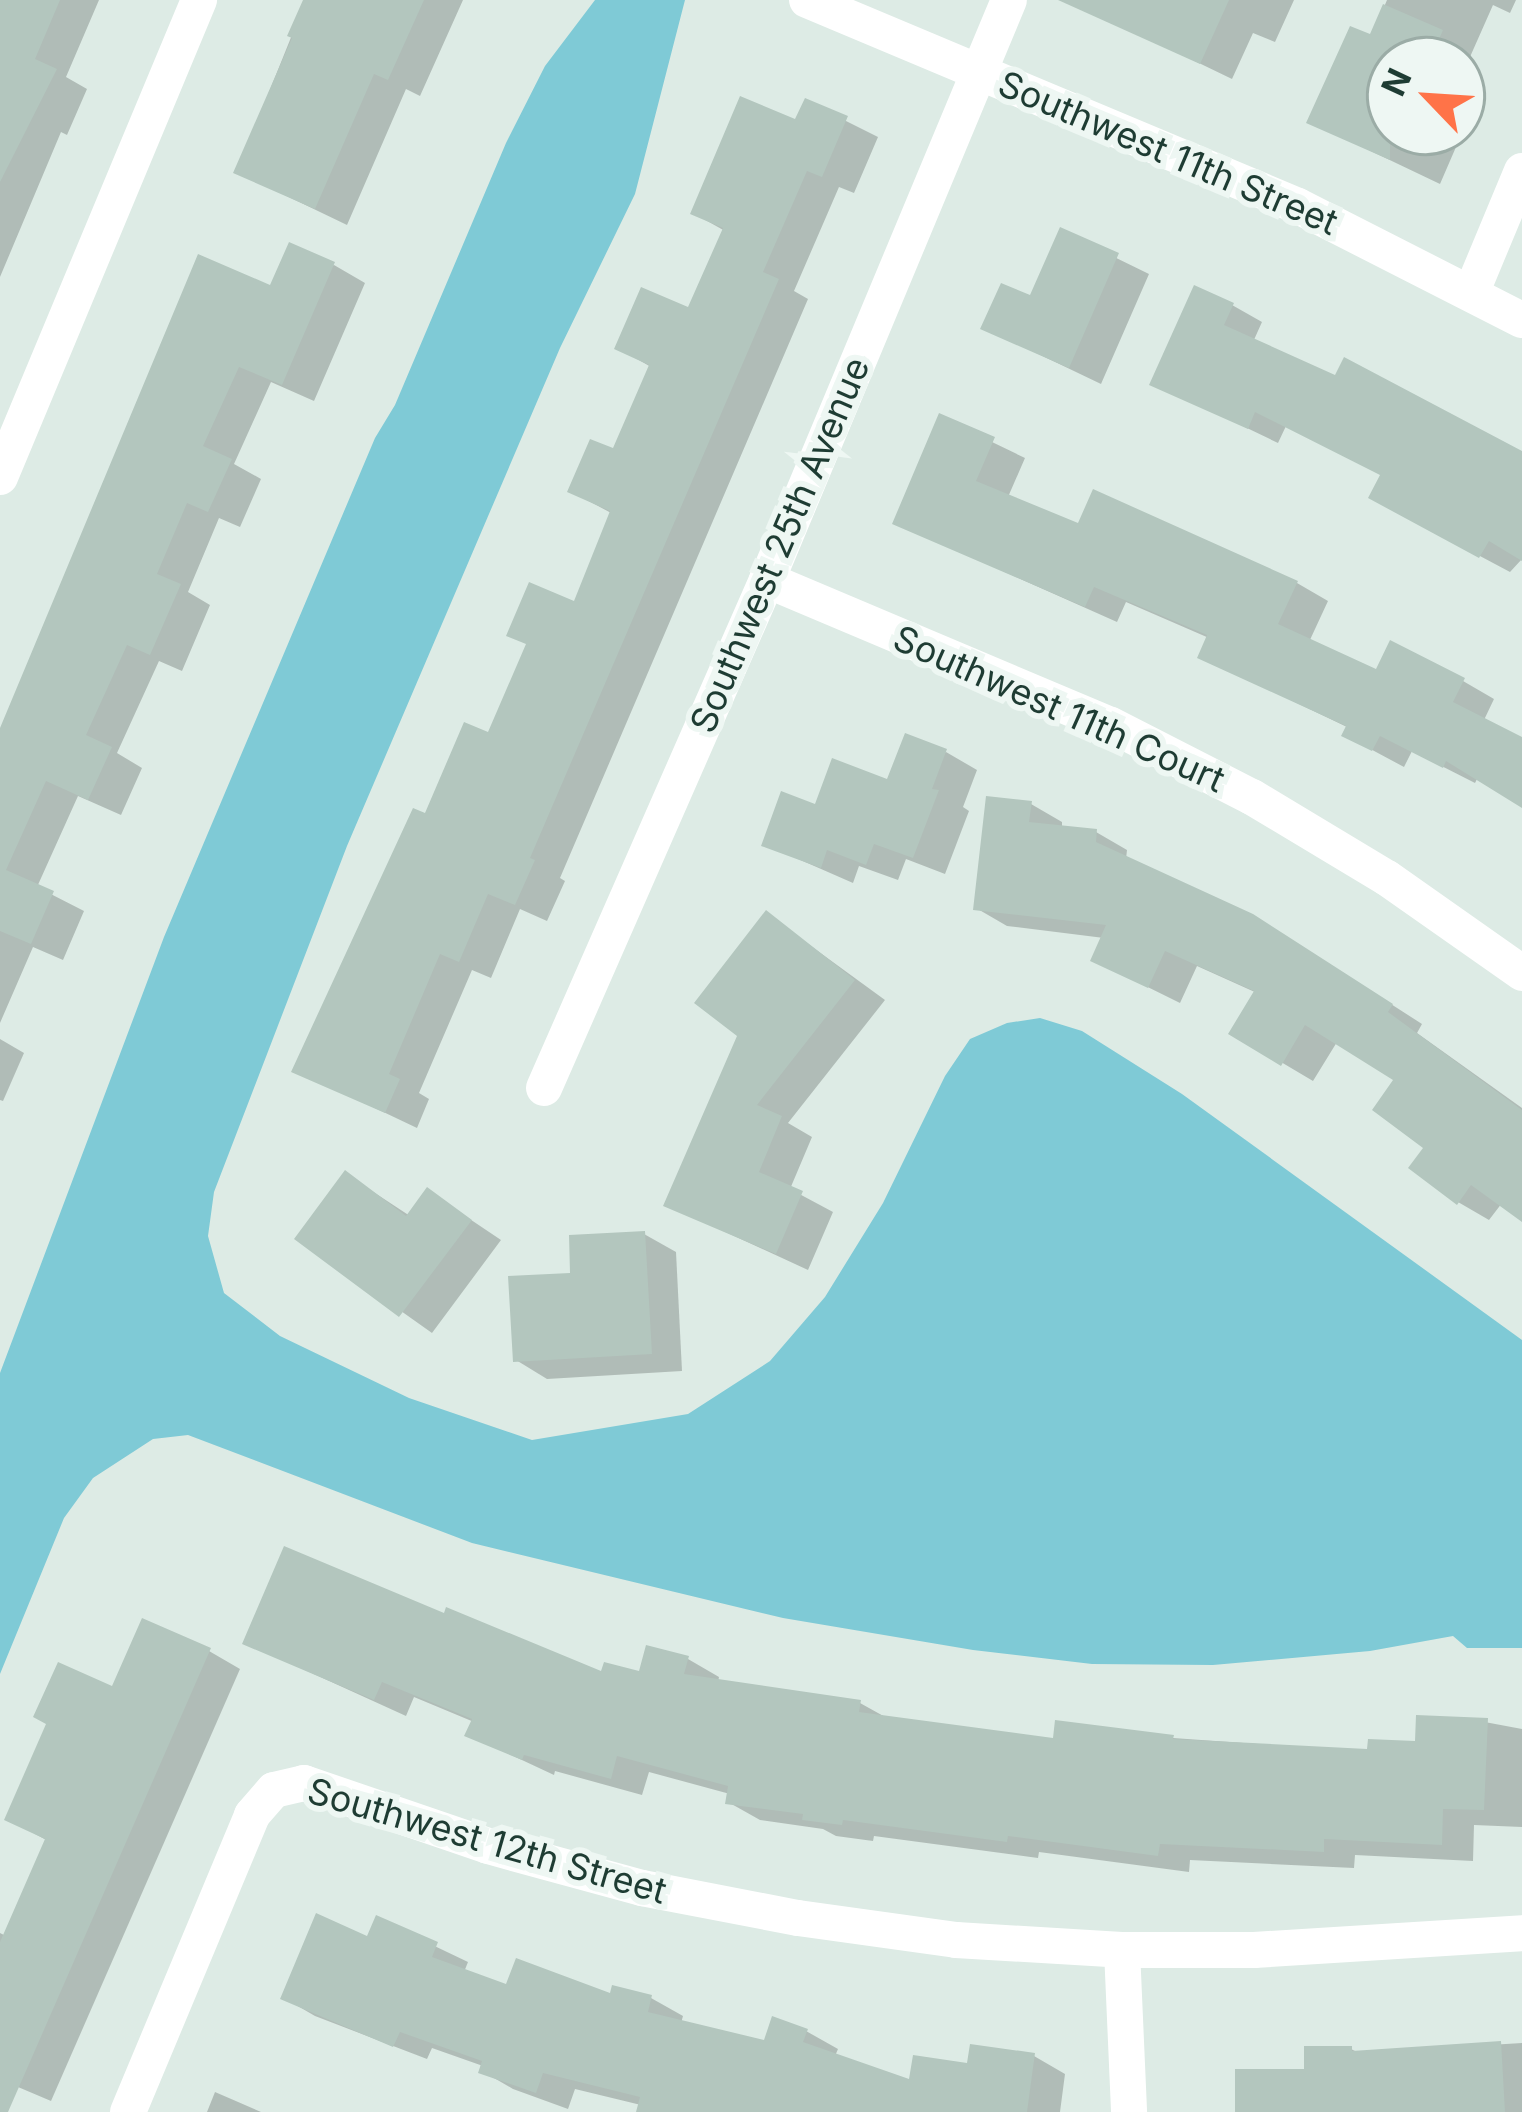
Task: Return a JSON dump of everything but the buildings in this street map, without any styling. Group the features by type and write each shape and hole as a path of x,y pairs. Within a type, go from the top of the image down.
{"street":[{"path":"0,477 199,0"},
{"name":"Southwest 11th Street","path":"807,0 1298,206 1522,320"},
{"name":"Southwest 25th Avenue","path":"544,1088 767,580 1009,0"},
{"path":"1472,291 1522,171"},
{"name":"Southwest 11th Court","path":"767,580 1111,725 1252,797 1387,878 1522,973"},
{"name":"Southwest 12th Street","path":"128,2112 252,1815 274,1790 304,1783 488,1846 642,1888 798,1918 956,1940 1122,1950 1254,1950 1522,1933"},
{"path":"1122,1950 1129,2112"}],"water":[{"path":"595,0 685,0 635,194 560,348 347,846 214,1192 208,1236 224,1293 280,1336 409,1398 532,1440 688,1414 770,1361 825,1297 883,1203 945,1076 970,1039 1007,1023 1040,1018 1082,1031 1182,1094 1522,1340 1522,1648 1467,1648 1453,1636 1370,1651 1213,1665 1092,1664 973,1650 783,1618 472,1543 188,1435 153,1439 93,1478 64,1518 0,1674 0,1373 164,937 375,438 395,405 506,143 545,66"}]}
